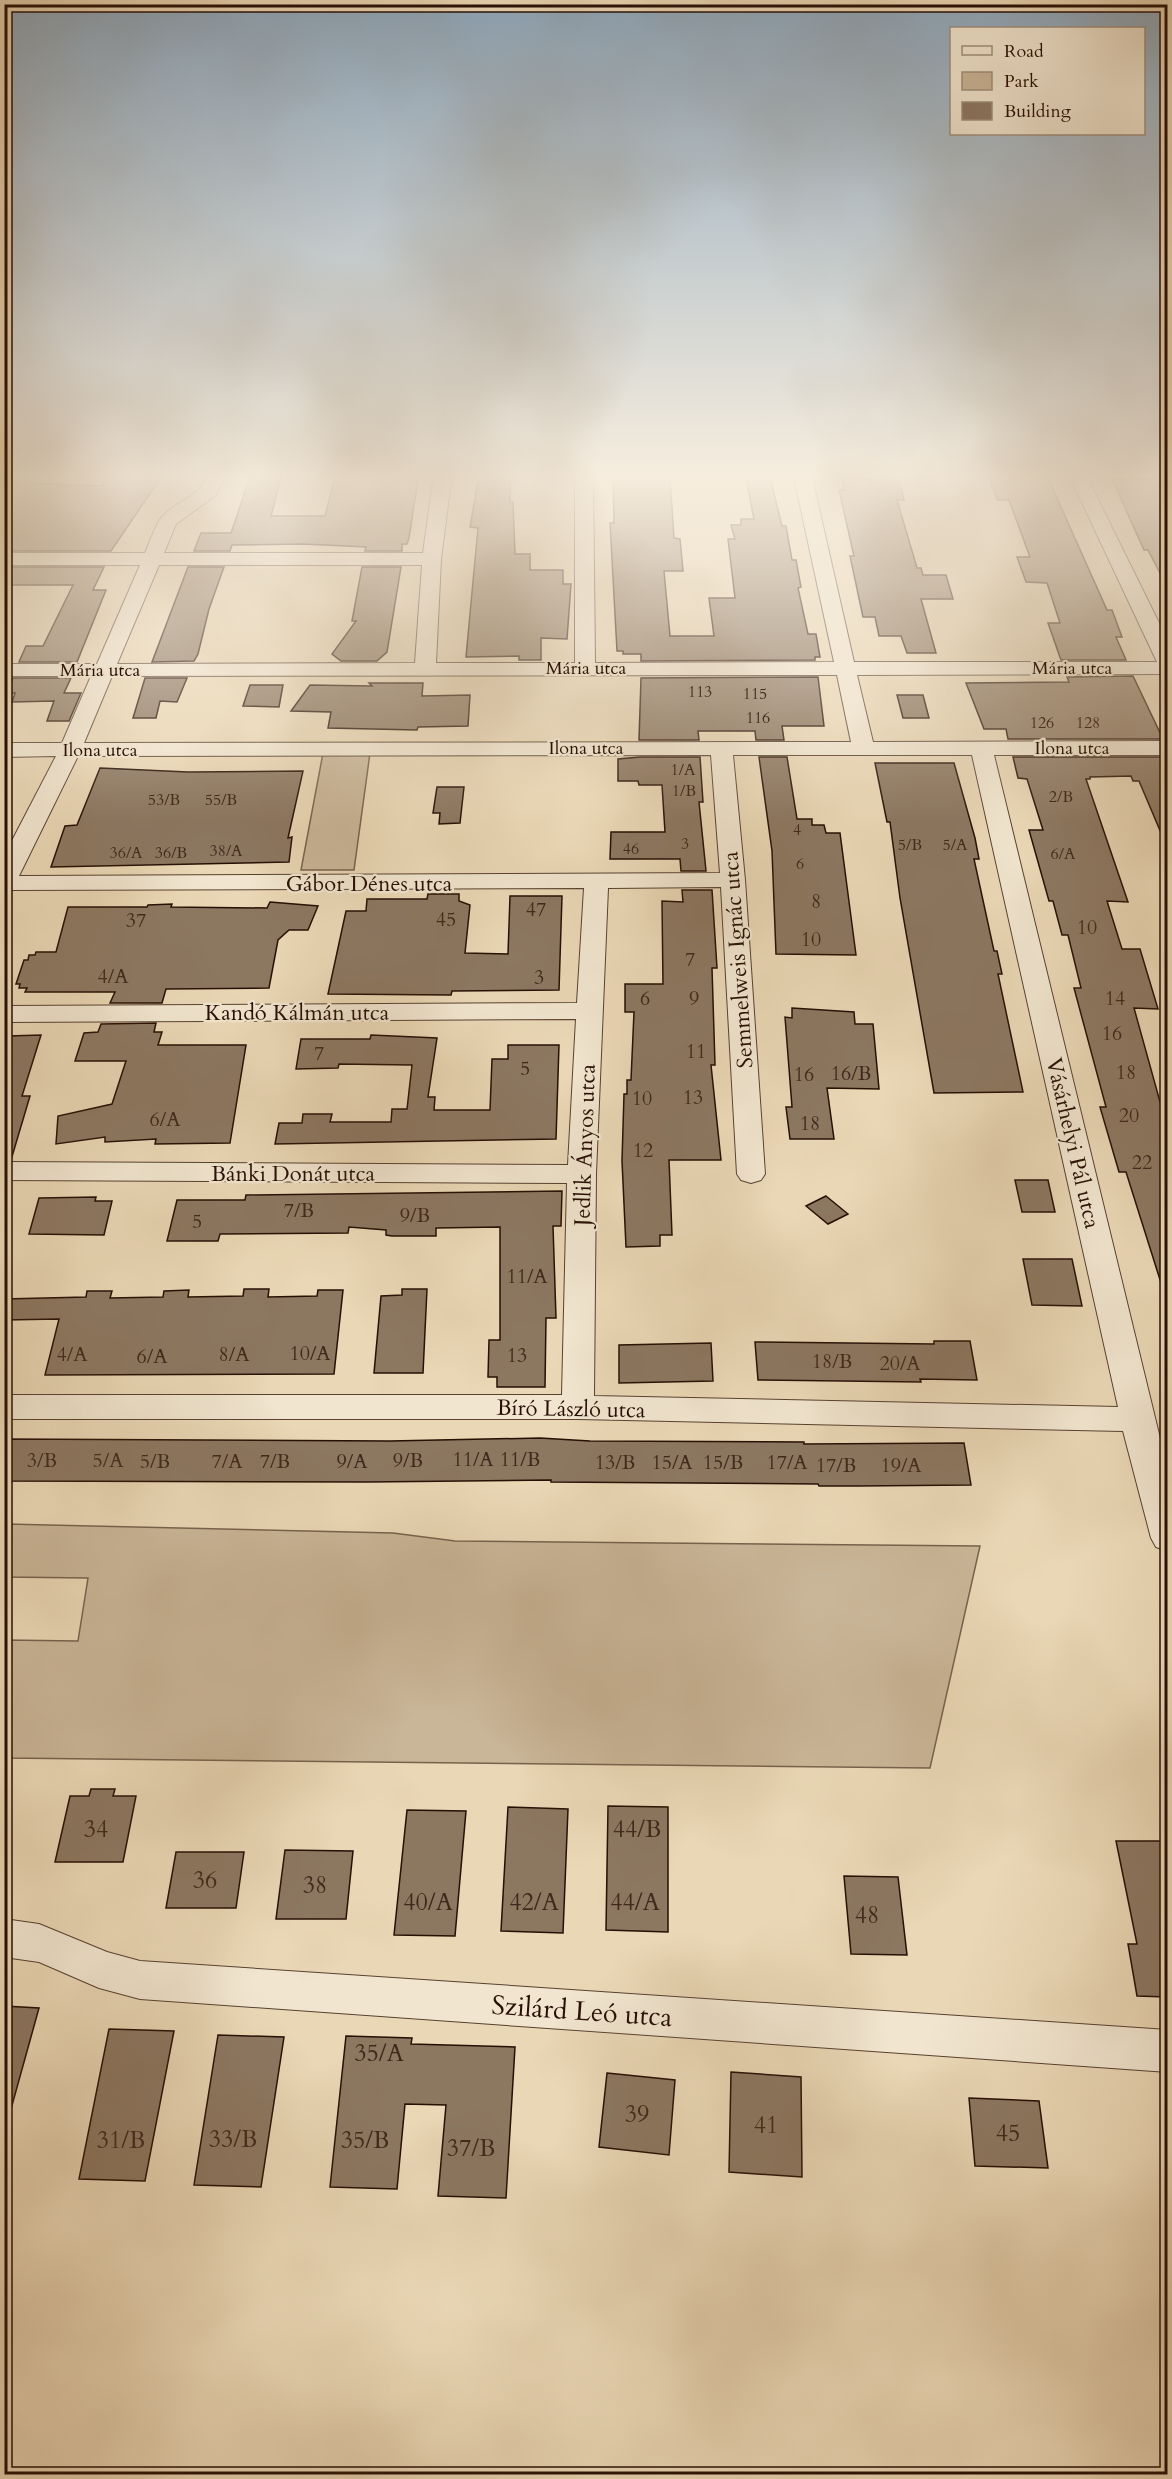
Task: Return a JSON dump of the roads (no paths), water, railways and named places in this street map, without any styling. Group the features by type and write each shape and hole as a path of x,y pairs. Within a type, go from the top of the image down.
{"street":[{"path":"4,882 70,750 140,589"},
{"path":"425,667 430,589"},
{"path":"585,589 585,668"},
{"path":"828,589 863,747"},
{"path":"1131,589 1167,663"},
{"name":"Mária utca","path":"4,670 425,667 1167,668"},
{"name":"Semmelweis Ignác utca","path":"721,747 733,880 751,1174"},
{"name":"Vásárhelyi Pál utca","path":"981,748 1137,1419 1167,1538"},
{"name":"Ilona utca","path":"4,750 1167,748"},
{"name":"Gábor Dénes utca","path":"4,882 596,883 733,880"},
{"name":"Jedlik Ányos utca","path":"578,1407 582,1174 596,883"},
{"name":"Kandó Kálmán utca","path":"4,1014 590,1011"},
{"name":"Bánki Donát utca","path":"4,1171 582,1174"},
{"name":"Bíró László utca","path":"4,1407 578,1407 1137,1419"},
{"name":"Szilárd Leó utca","path":"4,1938 39,1943 99,1969 140,1980 1167,2051"}]}
